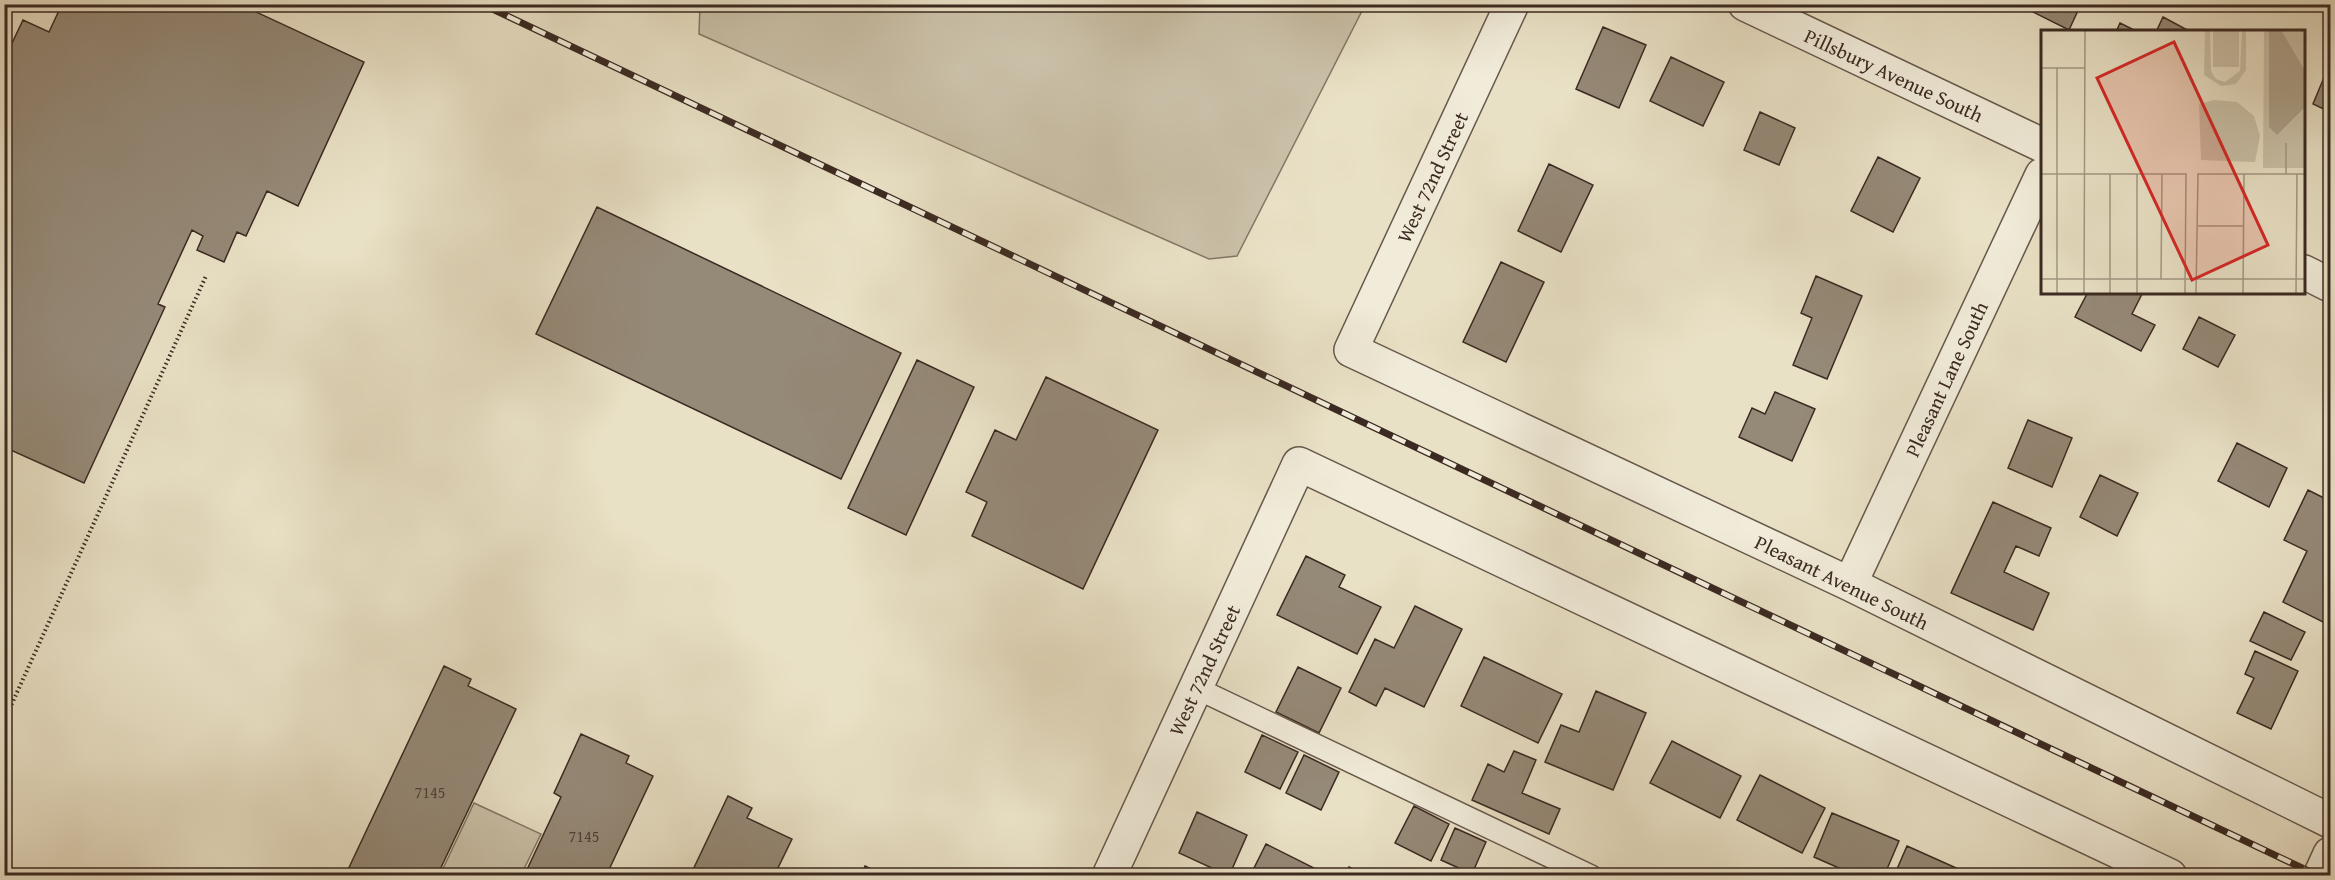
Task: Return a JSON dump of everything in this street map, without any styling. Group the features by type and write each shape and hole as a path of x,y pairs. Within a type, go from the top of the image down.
{"street":[{"name":"West 72nd Street","path":"1351,350 1512,4"},
{"name":"Pillsbury Avenue South","path":"1745,4 2041,144"},
{"name":"Pleasant Lane South","path":"1850,584 2041,178"},
{"path":"2305,272 2331,285"},
{"name":"Pleasant Avenue South","path":"1351,350 1850,584 2331,821"},
{"name":"West 72nd Street","path":"1109,876 1299,464 2170,876"},
{"path":"2320,876 2331,854"}],"lane":[{"path":"1196,688 1591,876"}],"path":[{"path":"4,721 206,276"}],"shaded area":[{"path":"700,4 1365,5 1237,256 1209,259 699,34"},
{"path":"474,803 541,834 521,875 440,875"}],"building":[{"path":"62,4 239,4 364,62 298,206 267,191 246,236 237,232 224,262 197,250 203,236 192,230 158,304 165,307 84,483 4,447 4,60 23,20 49,32"},
{"path":"2017,4 2081,4 2069,30"},
{"path":"2163,17 2187,30 2157,30"},
{"path":"2120,23 2134,30 2117,30"},
{"path":"1603,27 1646,45 1619,108 1576,89"},
{"path":"1671,57 1724,82 1703,126 1650,101"},
{"path":"2330,63 2330,112 2313,104"},
{"path":"1760,112 1795,128 1779,165 1744,150"},
{"path":"1878,157 1920,178 1893,232 1851,211"},
{"path":"1549,164 1593,185 1561,252 1518,231"},
{"path":"597,207 901,353 841,479 536,334"},
{"path":"1501,262 1544,282 1506,362 1463,342"},
{"path":"1816,276 1862,296 1827,379 1793,365 1812,318 1801,313"},
{"path":"2087,294 2142,294 2132,314 2155,325 2141,351 2075,317"},
{"path":"2199,317 2235,335 2218,367 2183,349"},
{"path":"917,360 974,387 906,535 848,508"},
{"path":"1046,377 1158,430 1083,589 972,536 987,502 966,492 995,430 1016,440"},
{"path":"1775,392 1815,409 1792,461 1739,437 1752,408 1765,414"},
{"path":"2028,420 2072,438 2052,487 2008,468"},
{"path":"2237,443 2287,468 2269,507 2218,481"},
{"path":"2100,475 2138,493 2117,536 2080,517"},
{"path":"2308,490 2330,501 2330,616 2327,624 2283,602 2307,551 2284,540"},
{"path":"1993,502 2051,528 2039,556 2016,546 2004,572 2049,593 2033,630 1951,593"},
{"path":"1306,556 1345,575 1339,587 1381,607 1357,654 1277,615"},
{"path":"1415,606 1462,629 1424,707 1385,688 1376,706 1349,692 1375,639 1394,648"},
{"path":"2264,612 2305,632 2291,660 2250,641"},
{"path":"2255,651 2298,671 2271,729 2237,713 2254,678 2245,674"},
{"path":"1484,657 1562,694 1538,743 1461,706"},
{"path":"444,666 471,679 468,686 516,709 437,876 345,876"},
{"path":"1298,667 1341,688 1319,733 1276,712"},
{"path":"1596,691 1646,713 1613,790 1545,762 1561,725 1579,732"},
{"path":"581,734 629,756 626,763 653,776 606,876 524,876 561,797 554,793"},
{"path":"1262,735 1298,752 1280,789 1245,772"},
{"path":"1672,741 1741,776 1720,818 1650,783"},
{"path":"1514,751 1536,760 1522,793 1560,809 1549,834 1472,800 1488,764 1504,772"},
{"path":"1304,755 1339,772 1321,810 1286,793"},
{"path":"1760,775 1825,808 1802,853 1737,820"},
{"path":"728,796 752,808 747,818 792,839 774,876 690,876"},
{"path":"1414,806 1449,824 1431,861 1395,843"},
{"path":"1197,812 1247,835 1229,876 1179,853"},
{"path":"1832,813 1899,841 1884,876 1857,876 1814,857"},
{"path":"1455,828 1486,842 1472,874 1441,860"},
{"path":"1266,844 1320,871 1318,876 1250,876"},
{"path":"1907,846 1974,876 1894,876"},
{"path":"865,866 885,876 861,876"},
{"path":"1349,867 1365,876 1345,876"},
{"path":"1716,869 1729,876 1713,876"}],"railway":[{"path":"482,4 2319,876"}]}
